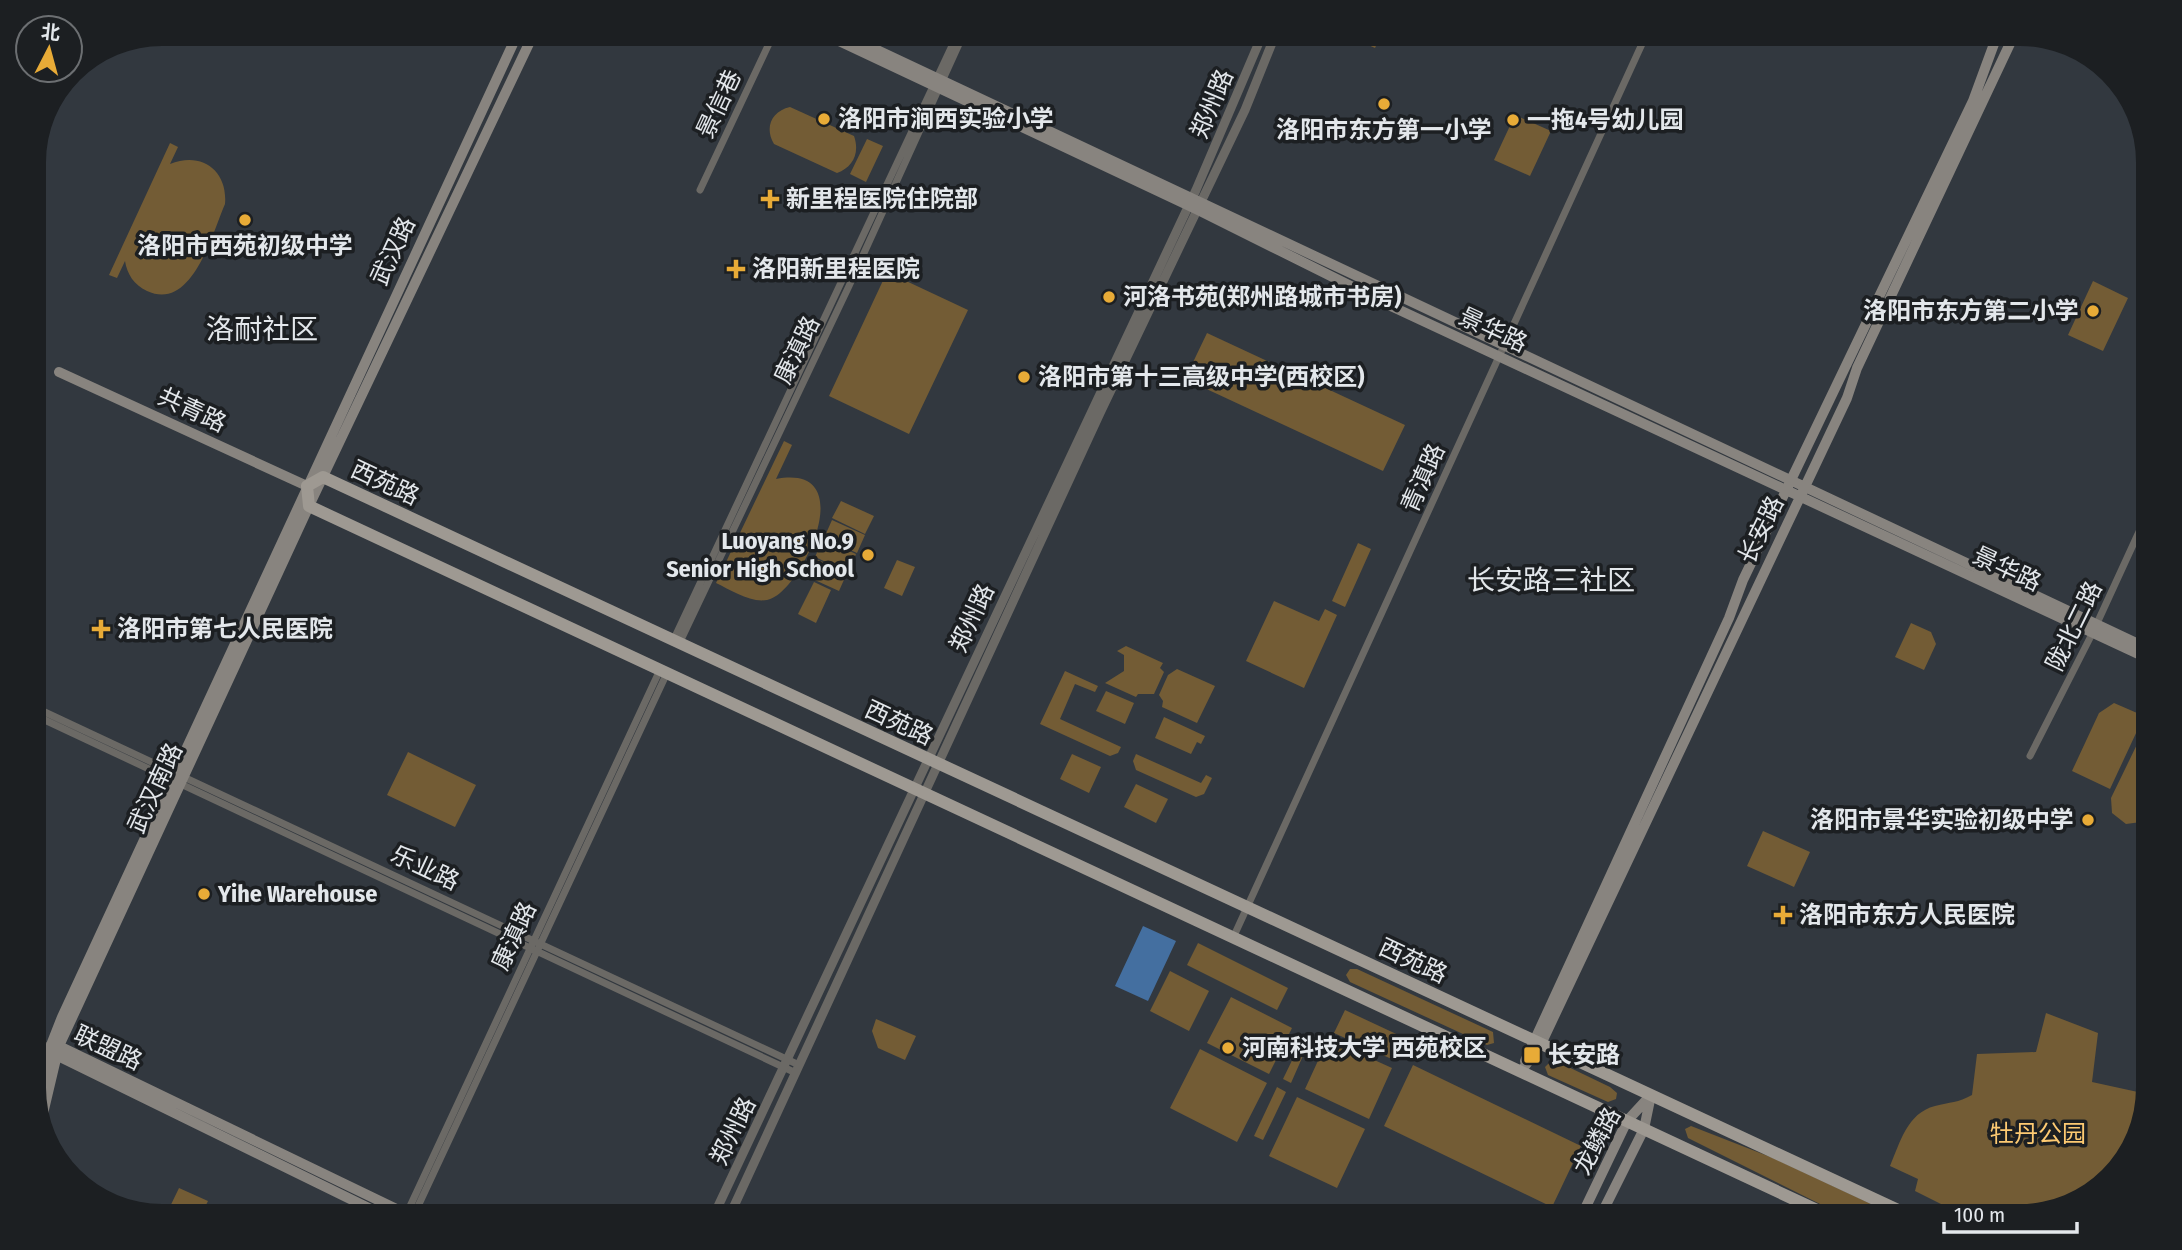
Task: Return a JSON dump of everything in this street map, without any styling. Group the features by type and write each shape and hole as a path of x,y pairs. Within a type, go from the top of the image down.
{"main road":[{"name":"武汉路","path":"307,486 509,46"},
{"name":"武汉路","path":"323,477 527,46"},
{"name":"景华路","path":"852,46 938,83 1501,351 2095,628 2136,644"},
{"name":"景华路","path":"866,46 938,83"},
{"name":"长安路","path":"1537,1042 1789,485 1973,101 1993,46"},
{"name":"长安路","path":"1522,1070 1803,491 1847,398 1857,368 2009,46"},
{"name":"共青路","path":"59,372 307,486"},
{"name":"西苑路","path":"307,486 323,477 1885,1204"},
{"name":"武汉南路","path":"178,778 323,477"},
{"path":"307,486 309,506 663,673 914,786 1804,1204"},
{"name":"武汉南路","path":"46,1076 55,1049 307,486"},
{"name":"景华路","path":"2095,628 2136,652"},
{"name":"武汉南路","path":"46,1096 55,1049"},
{"name":"联盟路","path":"55,1049 384,1204"},
{"name":"联盟路","path":"55,1049 361,1204"},
{"name":"龙鳞路","path":"1587,1204 1627,1121 1651,1095"},
{"name":"龙鳞路","path":"1606,1204 1644,1129 1651,1095"}],"street":[{"name":"景信巷","path":"700,190 768,46"},
{"name":"康滇路","path":"675,643 849,286 953,46"},
{"name":"康滇路","path":"938,83 957,46"},
{"name":"郑州路","path":"735,1204 1195,204 1258,46"},
{"name":"郑州路","path":"719,1204 914,786 1195,204 1245,110 1271,46"},
{"name":"青滇路","path":"1233,938 1641,46"},
{"name":"陇北二路","path":"2031,757 2136,538"},
{"name":"康滇路","path":"415,1204 663,673"},
{"name":"乐业路","path":"46,713 798,1069"},
{"name":"乐业路","path":"46,721 178,778"},
{"path":"46,1046 55,1049"}],"green space":[{"path":"790,107 854,136 856,148 851,163 837,173 774,144 770,126 774,116"},
{"path":"1515,115 1551,131 1530,176 1494,160"},
{"path":"867,139 883,146 866,182 850,174"},
{"path":"170,143 178,147 170,164 192,160 210,166 217,173 225,192 225,204 198,267 188,281 163,295 138,286 129,275 125,261 117,278 109,275"},
{"path":"887,272 968,310 909,434 829,396"},
{"path":"2093,281 2128,298 2103,351 2068,335"},
{"path":"1207,333 1405,425 1383,471 1185,379"},
{"path":"784,441 792,445 776,479 802,479 816,490 821,508 817,531 808,555 795,577 780,593 767,600 754,600 716,583"},
{"path":"841,501 874,516 865,534 832,518"},
{"path":"832,520 865,535 857,553 824,538"},
{"path":"823,539 856,554 848,572 815,557"},
{"path":"1358,543 1371,549 1345,607 1332,601"},
{"path":"814,558 847,573 839,591 806,576"},
{"path":"897,560 915,567 902,596 884,588"},
{"path":"814,582 831,590 816,623 798,614"},
{"path":"1274,601 1319,621 1325,609 1337,615 1304,688 1246,661"},
{"path":"1911,623 1931,632 1936,644 1924,670 1895,657"},
{"path":"1126,646 1163,663 1160,668 1164,672 1154,694 1138,694 1136,697 1105,683 1124,671 1124,655 1117,651"},
{"path":"1177,669 1215,686 1197,723 1162,707 1163,701 1159,695 1168,675"},
{"path":"1065,671 1098,686 1095,692 1075,684 1060,719 1121,747 1118,753 1110,756 1040,724"},
{"path":"1106,691 1134,703 1125,724 1096,711"},
{"path":"2114,703 2136,713 2136,733 2110,789 2072,771 2099,713"},
{"path":"1164,717 1205,736 1201,744 1197,742 1191,754 1155,738"},
{"path":"2136,746 2136,823 2126,824 2112,813 2111,798"},
{"path":"408,752 476,785 455,827 387,795"},
{"path":"1072,754 1101,767 1089,793 1060,779"},
{"path":"1136,754 1201,783 1206,775 1212,778 1204,794 1196,797 1136,770 1133,761"},
{"path":"1136,784 1168,799 1156,823 1124,807"},
{"path":"1763,831 1810,852 1794,887 1747,866"},
{"path":"1198,943 1288,988 1277,1010 1187,965"},
{"path":"1350,969 1357,969 1493,1032 1494,1043 1487,1045 1350,982 1346,975"},
{"path":"1170,971 1209,991 1189,1031 1150,1011"},
{"path":"1231,997 1292,1028 1269,1074 1207,1043"},
{"path":"1345,1010 1407,1039 1396,1061 1334,1033"},
{"name":"牡丹公园","path":"2046,1013 2098,1033 2092,1082 2136,1092 2133,1119 2121,1147 2103,1171 2091,1181 2065,1196 2036,1204 1941,1204 1915,1191 1918,1179 1890,1166 1901,1139 1918,1115 1935,1106 1972,1095 1977,1054 2036,1052"},
{"path":"876,1019 916,1036 905,1060 878,1048 872,1031"},
{"path":"1328,1039 1392,1068 1369,1119 1305,1089"},
{"path":"1299,1046 1306,1049 1291,1083 1283,1079"},
{"path":"1200,1049 1267,1083 1237,1142 1170,1108"},
{"path":"1550,1062 1558,1062 1610,1087 1617,1093 1616,1099 1608,1102 1548,1075 1545,1067"},
{"path":"1413,1065 1581,1146 1553,1204 1546,1204 1384,1126"},
{"path":"1277,1087 1286,1092 1263,1140 1254,1136"},
{"path":"1297,1097 1365,1129 1337,1188 1269,1156"},
{"path":"1691,1126 1773,1158 1871,1204 1820,1204 1688,1138 1685,1129"},
{"path":"179,1188 208,1201 206,1204 171,1204"}],"water":[{"path":"1143,926 1176,941 1148,1001 1115,986"}],"place":[{"name":"洛阳市东方第一小学","path":"1384,104"},
{"name":"洛阳市涧西实验小学","path":"824,119"},
{"name":"一拖4号幼儿园","path":"1513,120"},
{"name":"新里程医院住院部","path":"770,199"},
{"name":"洛阳市西苑初级中学","path":"245,220"},
{"name":"洛阳新里程医院","path":"736,269"},
{"name":"河洛书苑(郑州路城市书房)","path":"1109,297"},
{"name":"洛阳市东方第二小学","path":"2093,311"},
{"name":"洛阳市第十三高级中学(西校区)","path":"1024,377"},
{"name":"Luoyang No.9 Senior High School","path":"868,555"},
{"name":"洛阳市第七人民医院","path":"101,629"},
{"name":"洛阳市景华实验初级中学","path":"2088,820"},
{"name":"Yihe Warehouse","path":"204,894"},
{"name":"洛阳市东方人民医院","path":"1783,915"},
{"name":"河南科技大学 西苑校区","path":"1228,1048"},
{"name":"长安路","path":"1532,1055"}],"district":[{"name":"洛耐社区","path":"262,329"},
{"name":"长安路三社区","path":"1551,580"}]}
